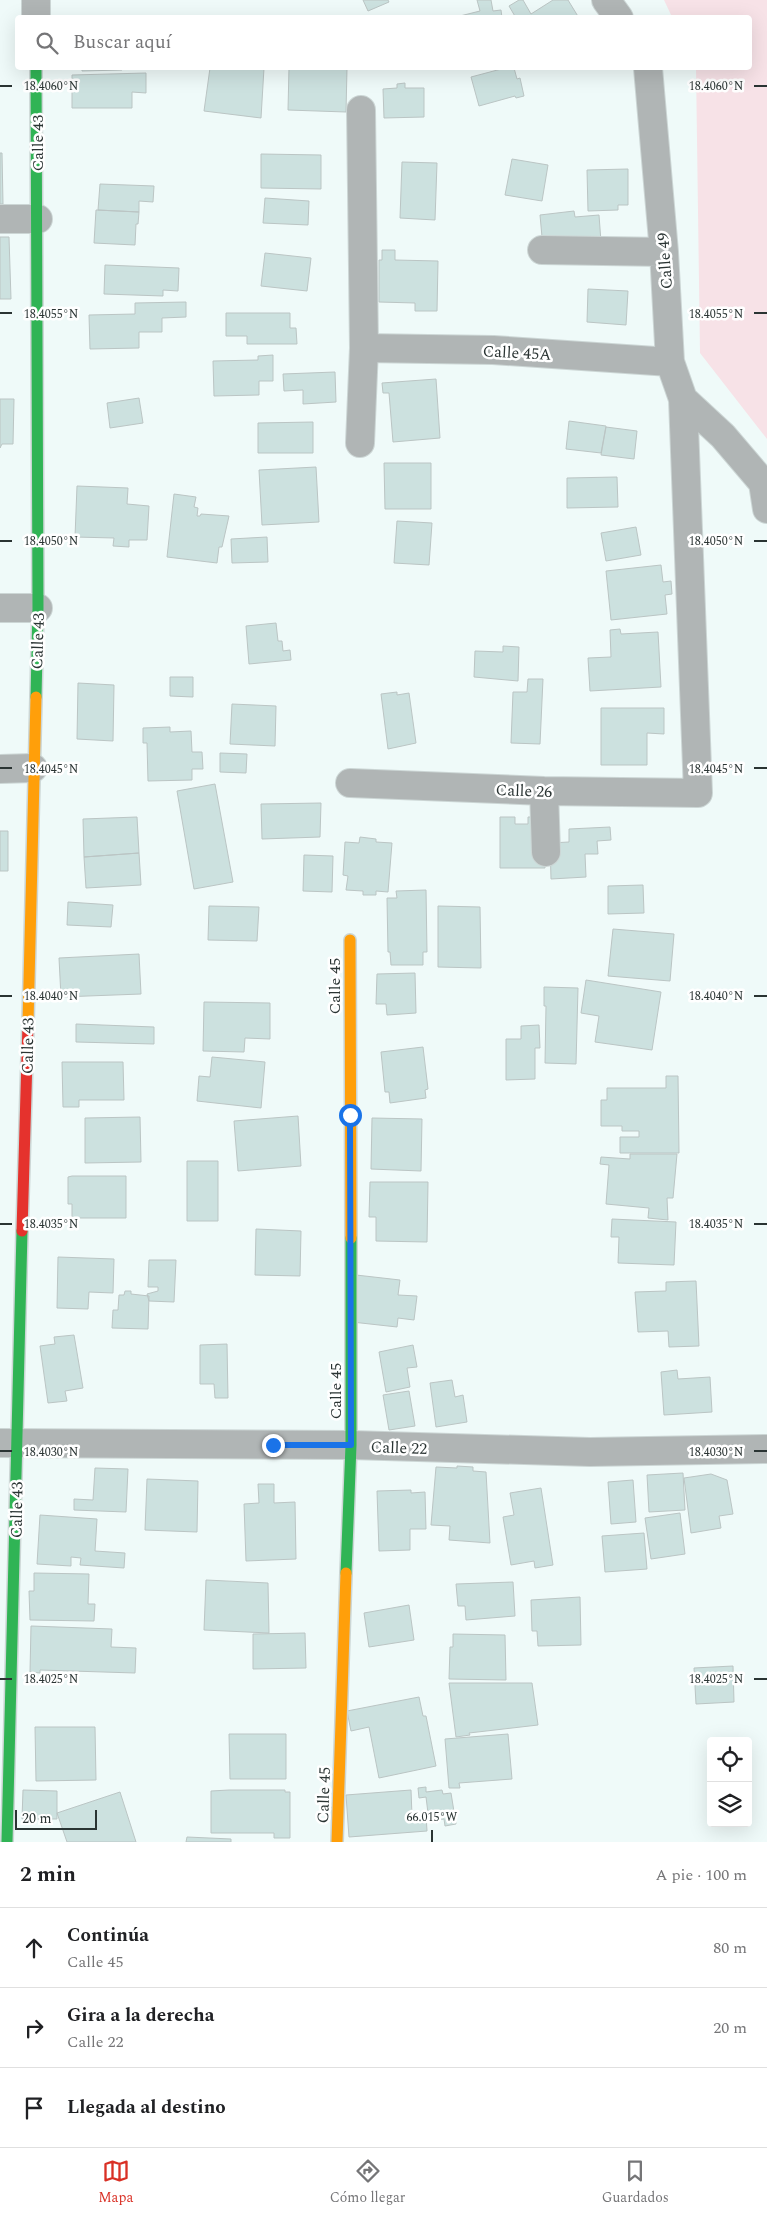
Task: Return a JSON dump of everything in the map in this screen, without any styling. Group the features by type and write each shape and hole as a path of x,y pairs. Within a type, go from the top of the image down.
{"street":[{"path":"36,0 36,15"},
{"path":"606,0 617,15"},
{"name":"Calle 43","path":"7,1842 9,1443 38,608 36,70"},
{"name":"Calle 49","path":"648,70 664,252 670,362 683,399 723,436 763,483 767,509"},
{"path":"360,442 364,348 361,110"},
{"path":"0,218 38,219"},
{"path":"542,250 664,252"},
{"name":"Calle 45A","path":"364,348 493,350 670,362"},
{"name":"Calle 26","path":"350,784 698,794 683,399"},
{"path":"0,608 38,608"},
{"path":"0,769 33,768"},
{"path":"544,791 546,852"},
{"name":"Calle 45","path":"338,1842 351,1445 350,940"},
{"name":"Calle 22","path":"9,1443 351,1445 590,1452 767,1449"}],"shaded area":[{"path":"664,0 767,0 767,439 700,353 696,70 752,70 752,15 671,15"}],"building":[{"path":"363,0 388,0 389,2 368,11"},
{"path":"477,0 491,0 493,11 501,10 502,15 464,15 480,11"},
{"path":"519,0 523,0 531,14 553,0 568,0 577,15 514,15 509,6"},
{"path":"82,70 122,70 82,71"},
{"path":"210,70 264,70 261,118 204,111"},
{"path":"289,70 347,70 346,112 288,110"},
{"path":"497,70 515,70 517,79 520,78 524,96 516,98 515,96 479,106 471,77"},
{"path":"146,73 146,93 132,92 132,108 72,108 72,75"},
{"path":"405,83 405,88 424,88 424,117 384,118 383,89 397,88 397,84"},
{"path":"0,153 2,153 3,204 0,204"},
{"path":"261,154 321,155 321,189 261,188"},
{"path":"512,159 548,165 542,201 505,195"},
{"path":"402,162 437,163 435,220 400,218"},
{"path":"628,169 628,205 618,205 618,210 588,211 587,170"},
{"path":"100,184 154,186 153,202 139,201 139,212 98,210"},
{"path":"265,198 309,201 308,225 263,223"},
{"path":"96,210 139,212 138,224 136,224 135,245 94,243"},
{"path":"574,211 575,217 599,215 601,242 543,248 540,215"},
{"path":"0,237 9,237 11,299 0,299"},
{"path":"382,250 395,250 395,260 438,261 437,311 415,311 415,303 379,302 379,260 382,260"},
{"path":"265,253 311,258 307,291 261,286"},
{"path":"105,265 179,268 178,291 163,290 163,296 104,294"},
{"path":"588,289 628,291 626,325 587,322"},
{"path":"186,302 186,317 162,318 162,332 139,332 139,348 90,349 89,315 135,314 135,303"},
{"path":"226,313 290,313 290,328 296,328 297,344 247,344 247,336 226,336"},
{"path":"273,355 273,381 259,381 259,395 214,396 213,361 258,360 258,356"},
{"path":"335,372 336,402 303,404 303,390 284,391 283,374"},
{"path":"436,379 440,438 393,442 389,393 383,393 382,383"},
{"path":"139,398 143,423 110,428 107,403"},
{"path":"0,399 14,399 13,444 2,444 0,448"},
{"path":"569,421 606,426 601,453 566,449"},
{"path":"313,422 313,453 258,453 258,423"},
{"path":"606,427 637,431 634,459 601,455"},
{"path":"384,463 431,463 431,509 385,509"},
{"path":"316,467 319,522 262,525 259,470"},
{"path":"617,477 618,507 567,508 567,478"},
{"path":"77,486 128,488 127,504 149,506 147,540 129,540 129,547 113,546 114,538 75,537"},
{"path":"174,494 196,497 194,507 198,508 197,516 201,514 229,516 222,547 219,547 217,563 167,557"},
{"path":"397,521 432,523 429,565 394,563"},
{"path":"636,527 641,555 606,561 601,533"},
{"path":"267,537 268,562 232,563 231,539"},
{"path":"661,565 663,582 671,581 672,594 665,595 667,614 611,620 606,571"},
{"path":"276,623 278,641 282,641 283,651 290,650 291,660 249,664 246,626"},
{"path":"620,629 621,634 658,632 661,687 590,691 588,658 611,657 610,630"},
{"path":"503,646 519,647 518,681 474,677 475,651 503,652"},
{"path":"170,677 193,677 193,697 170,696"},
{"path":"528,679 543,679 540,744 511,743 513,692 527,692"},
{"path":"78,683 114,685 113,741 77,739"},
{"path":"397,692 397,695 409,693 416,743 388,749 381,694"},
{"path":"232,704 276,706 275,746 230,744"},
{"path":"601,708 664,708 664,734 647,733 647,765 601,765"},
{"path":"170,727 170,732 191,731 192,752 202,752 203,769 192,769 192,780 148,781 147,743 143,743 143,728"},
{"path":"220,753 247,754 246,773 220,772"},
{"path":"215,784 233,882 194,889 177,791"},
{"path":"321,803 320,837 262,839 261,804"},
{"path":"137,817 139,853 84,857 83,819"},
{"path":"500,817 515,817 515,824 528,824 528,817 545,817 545,868 500,868"},
{"path":"610,827 611,840 597,841 598,854 585,854 586,877 551,879 550,843 569,842 569,829"},
{"path":"0,831 8,831 8,871 0,871"},
{"path":"360,837 376,839 376,842 392,843 388,892 376,891 376,895 363,895 363,891 346,890 348,876 343,875 345,842 359,843"},
{"path":"139,853 141,885 86,888 84,857"},
{"path":"304,855 333,856 332,892 303,891"},
{"path":"643,885 644,913 608,914 608,886"},
{"path":"426,890 427,952 423,952 423,965 391,965 390,952 388,952 387,898 397,898 396,891"},
{"path":"68,902 113,905 111,927 67,925"},
{"path":"209,906 259,907 257,941 208,940"},
{"path":"438,906 480,907 481,968 438,967"},
{"path":"613,929 674,934 670,981 608,976"},
{"path":"139,954 141,994 61,997 59,958"},
{"path":"415,973 416,1013 387,1015 386,1004 376,1004 377,974"},
{"path":"586,980 661,992 652,1050 595,1042 599,1016 581,1013"},
{"path":"544,987 578,988 576,1064 545,1063 546,1006 544,1006"},
{"path":"204,1002 270,1003 270,1039 245,1038 244,1052 203,1051"},
{"path":"76,1024 154,1027 154,1044 76,1042"},
{"path":"539,1025 540,1048 535,1048 535,1079 506,1080 506,1039 521,1039 521,1026"},
{"path":"423,1047 428,1089 425,1090 426,1098 390,1103 389,1092 385,1092 381,1052"},
{"path":"212,1057 265,1062 261,1108 197,1101 199,1076 210,1077"},
{"path":"62,1062 123,1062 124,1100 79,1100 79,1107 63,1107"},
{"path":"666,1076 678,1076 679,1153 620,1153 620,1137 639,1137 639,1131 622,1131 622,1126 601,1126 601,1100 607,1100 607,1088 666,1088"},
{"path":"298,1116 301,1166 238,1171 234,1121"},
{"path":"140,1117 141,1162 85,1163 85,1118"},
{"path":"372,1118 422,1119 421,1171 371,1169"},
{"path":"630,1154 677,1154 673,1198 667,1198 668,1220 648,1218 649,1208 606,1204 609,1165 600,1164 601,1157 630,1159"},
{"path":"187,1161 218,1161 218,1221 187,1221"},
{"path":"126,1176 126,1218 72,1218 72,1204 68,1204 68,1177"},
{"path":"370,1182 428,1182 427,1242 376,1241 376,1217 369,1217"},
{"path":"612,1219 676,1222 674,1265 618,1263 619,1237 611,1237"},
{"path":"256,1229 301,1231 300,1276 255,1275"},
{"path":"58,1257 114,1259 113,1293 89,1292 88,1309 57,1308"},
{"path":"149,1260 176,1260 174,1302 149,1301 147,1294 158,1291 158,1287 148,1287"},
{"path":"356,1275 400,1280 398,1295 417,1296 414,1320 398,1318 397,1327 352,1322"},
{"path":"696,1281 699,1346 669,1347 668,1331 638,1332 635,1292 666,1291 666,1282"},
{"path":"125,1291 131,1291 131,1294 149,1296 148,1329 112,1328 113,1310 118,1310 119,1295 124,1295"},
{"path":"74,1335 83,1388 65,1391 67,1401 48,1403 40,1346 55,1344 54,1337"},
{"path":"227,1344 228,1398 215,1398 214,1384 200,1384 200,1345"},
{"path":"413,1345 417,1367 407,1368 410,1387 386,1392 379,1352"},
{"path":"677,1370 678,1379 710,1377 712,1412 664,1415 661,1372"},
{"path":"452,1380 455,1397 463,1395 467,1422 436,1427 430,1383"},
{"path":"409,1391 415,1426 389,1430 383,1395"},
{"path":"457,1466 473,1467 473,1471 486,1472 490,1543 449,1540 450,1526 431,1525 436,1467 457,1468"},
{"path":"95,1468 128,1469 126,1512 74,1510 74,1499 93,1500"},
{"path":"683,1473 685,1510 649,1512 647,1475"},
{"path":"711,1474 727,1480 733,1514 719,1516 721,1528 691,1533 684,1478"},
{"path":"147,1479 198,1481 197,1532 145,1530"},
{"path":"633,1480 636,1522 611,1524 608,1482"},
{"path":"258,1484 274,1484 274,1503 295,1502 296,1559 246,1561 244,1504 259,1503"},
{"path":"541,1488 553,1565 535,1568 534,1561 511,1565 503,1517 514,1515 510,1493"},
{"path":"411,1490 411,1493 425,1492 426,1529 410,1529 410,1550 379,1551 377,1491"},
{"path":"680,1513 685,1554 651,1559 645,1518"},
{"path":"40,1515 97,1519 95,1551 125,1553 124,1568 80,1565 81,1558 71,1557 71,1566 37,1564"},
{"path":"644,1533 647,1569 605,1572 602,1536"},
{"path":"34,1573 89,1574 88,1604 95,1604 94,1621 30,1620 29,1591 34,1591"},
{"path":"206,1580 268,1583 269,1633 204,1630"},
{"path":"513,1582 515,1616 466,1620 465,1606 458,1606 456,1584"},
{"path":"580,1597 581,1645 538,1646 537,1631 532,1631 531,1600"},
{"path":"409,1605 414,1640 369,1647 364,1613"},
{"path":"31,1626 112,1629 111,1647 136,1648 135,1673 40,1670 40,1673 30,1672"},
{"path":"305,1633 306,1668 253,1669 253,1634"},
{"path":"453,1634 505,1635 506,1680 449,1679 450,1647 453,1647"},
{"path":"733,1666 734,1702 696,1704 694,1668"},
{"path":"449,1683 532,1683 538,1725 469,1733 470,1735 456,1737"},
{"path":"419,1697 423,1716 426,1716 436,1766 379,1778 369,1727 351,1731 347,1711"},
{"path":"35,1727 95,1727 96,1780 36,1781"},
{"path":"229,1734 286,1734 286,1779 230,1779"},
{"path":"508,1734 512,1779 459,1783 460,1788 449,1788 445,1739"},
{"path":"426,1787 426,1792 442,1790 443,1794 451,1793 456,1824 445,1826 444,1819 429,1821 426,1797 419,1798 418,1788"},
{"path":"23,1790 57,1791 57,1819 22,1819"},
{"path":"285,1790 285,1792 290,1792 290,1838 274,1838 274,1833 211,1833 211,1791"},
{"path":"411,1790 412,1816 426,1815 427,1831 349,1837 346,1795"},
{"path":"120,1792 136,1842 67,1842 57,1813"},
{"path":"187,1837 231,1839 231,1842 186,1842"}],"traffic: fast":[{"path":"36,70 38,608 36,697"},
{"path":"7,1842 22,1231"},
{"path":"346,1573 351,1445 351,1238"}],"traffic: slow":[{"path":"28,1023 36,697"},
{"path":"350,940 351,1238"},
{"path":"337,1842 346,1573"}],"traffic: jam":[{"path":"22,1231 28,1023"}],"route":[{"path":"273,1445 351,1445 350,1115"}]}
